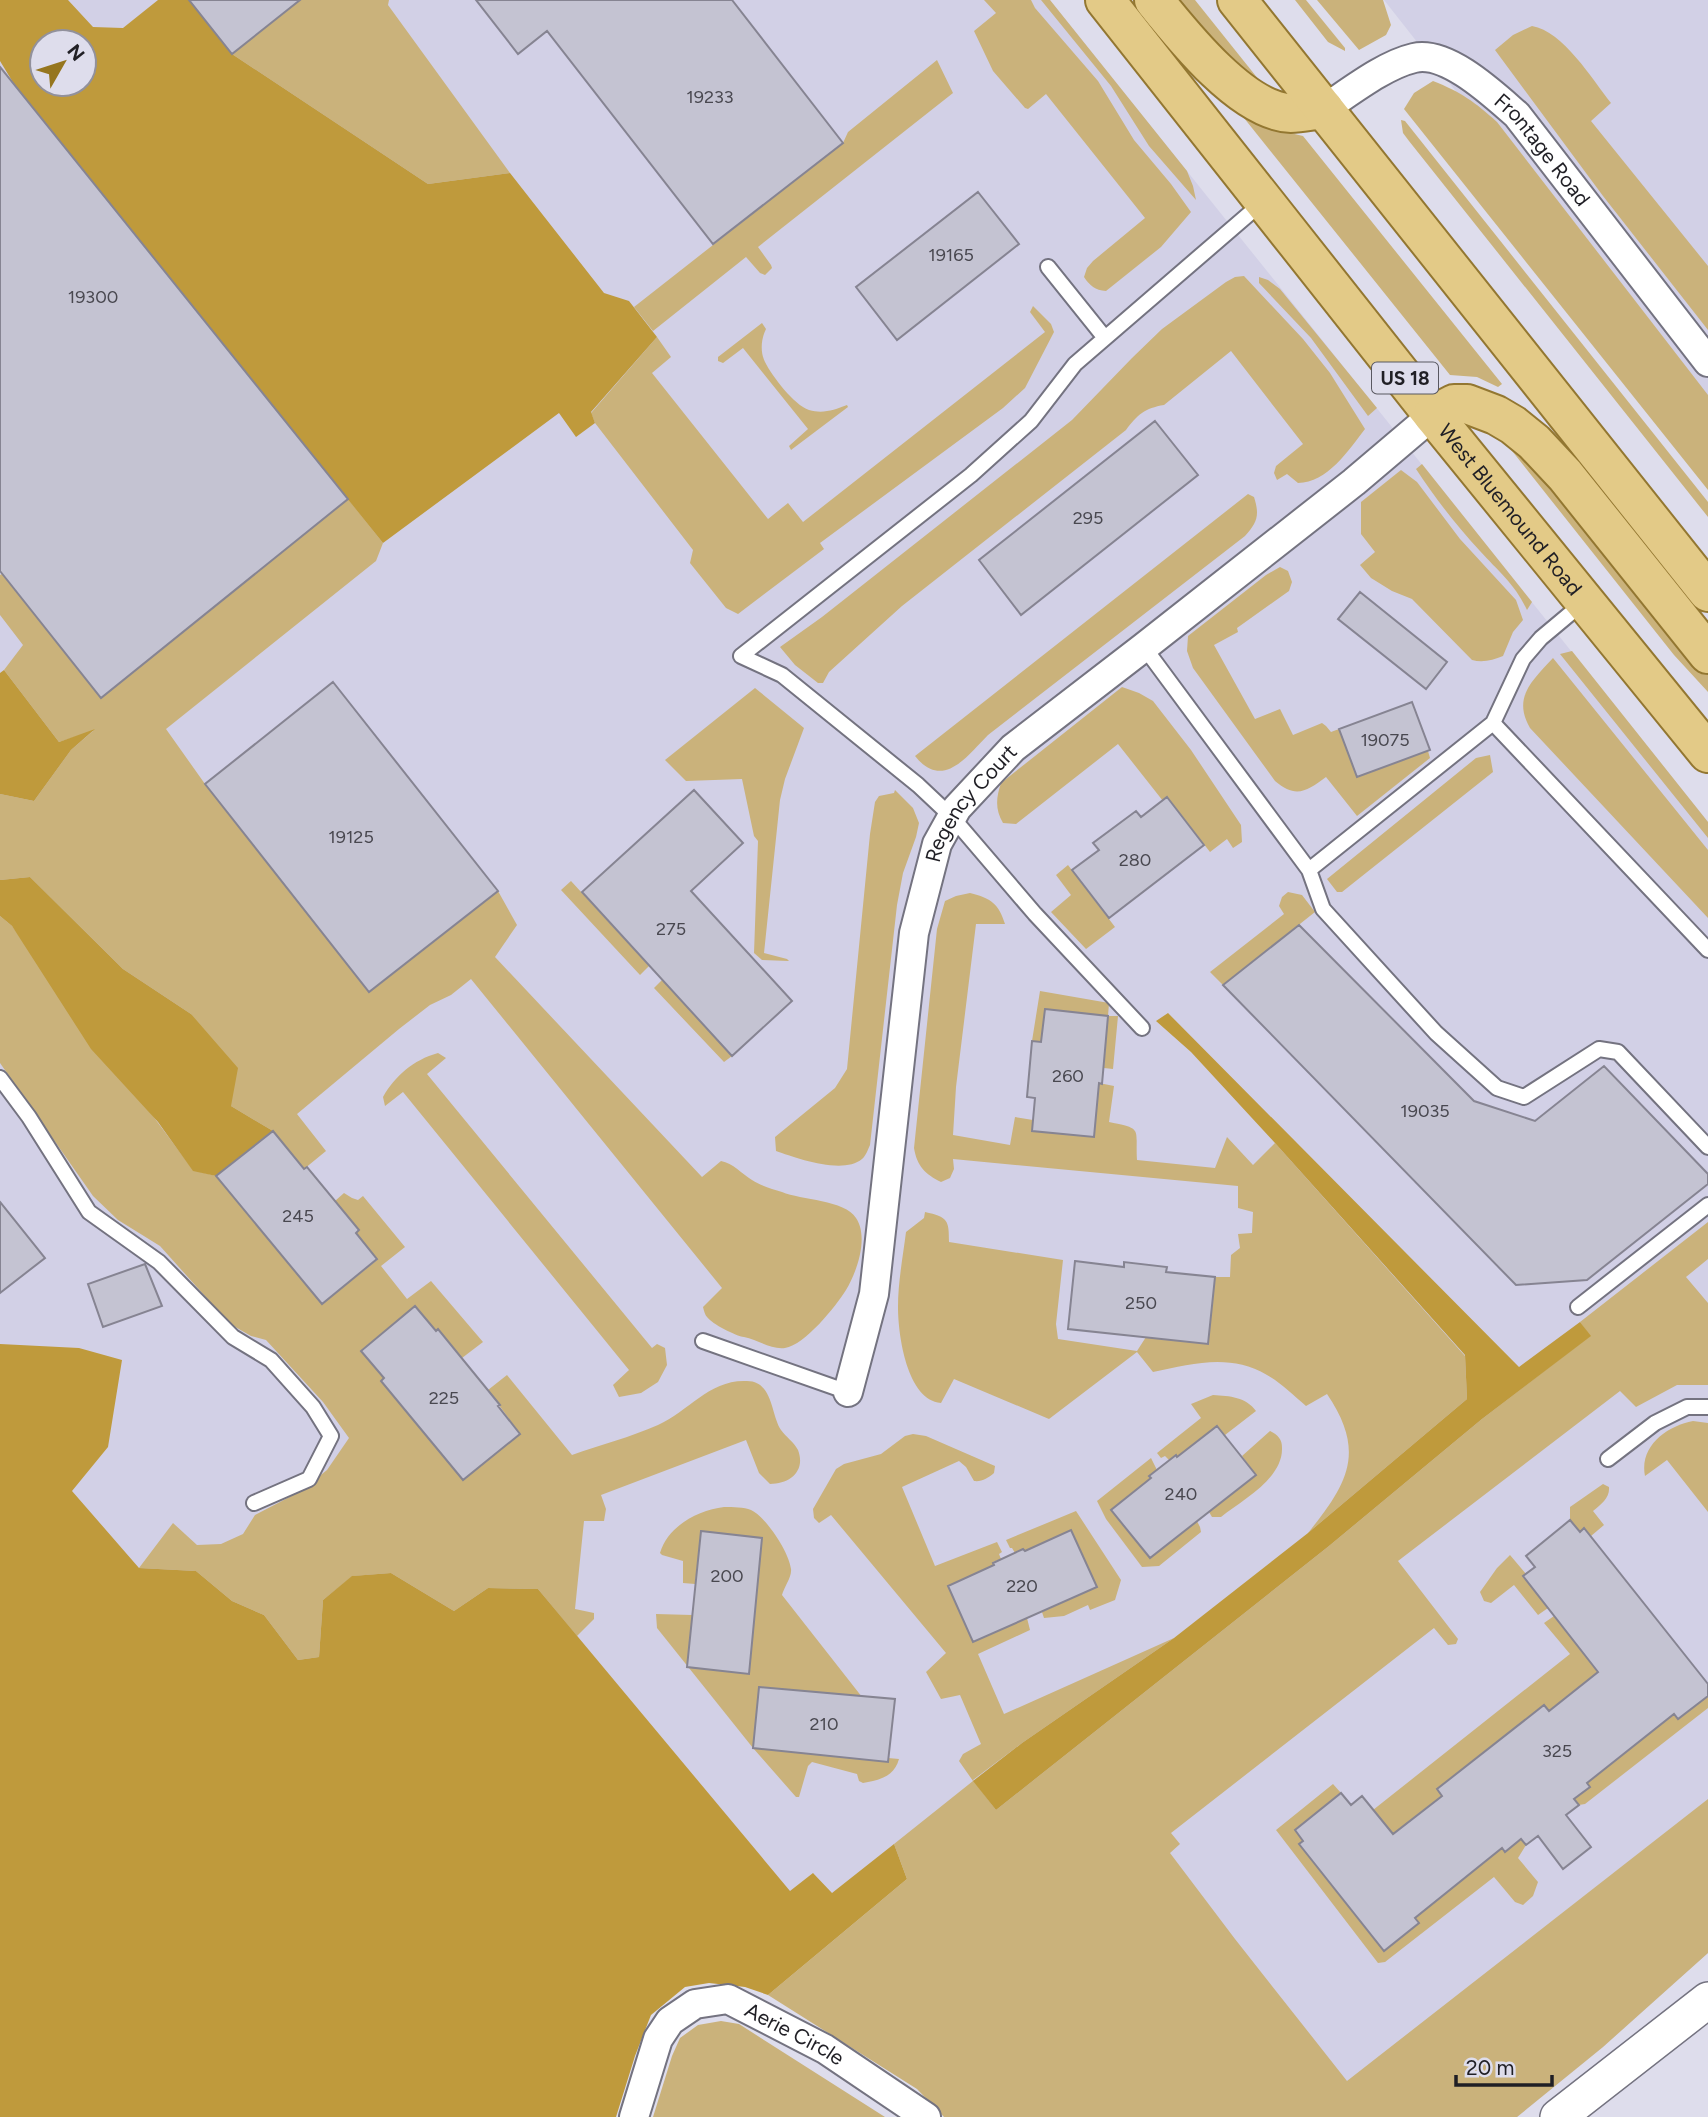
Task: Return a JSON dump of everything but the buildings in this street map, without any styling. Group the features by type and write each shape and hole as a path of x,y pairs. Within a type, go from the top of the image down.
{"main road":[{"name":"West Bluemound Road","path":"1105,0 1433,415 1708,753"},
{"path":"1154,0 1191,47 1231,84 1261,104 1289,113 1324,109"},
{"path":"1237,0 1708,592"},
{"path":"1433,415 1454,404 1468,404 1496,415 1534,442 1565,475 1708,654"},
{"path":"1641,670 1708,729"}],"street":[{"name":"Frontage Road","path":"1324,109 1390,67 1417,57 1446,62 1478,82 1517,115 1708,362"},
{"name":"Regency Court","path":"848,1392 874,1294 914,933 937,844 957,808 1013,748 1353,482 1433,415"},
{"name":"Aerie Circle","path":"634,2117 658,2039 670,2021 695,2004 728,1999 825,2049 926,2117"},
{"path":"1558,2117 1708,2000"}],"lane":[{"path":"1142,1027 1035,914 952,817 918,785 782,675 741,656 971,475 1031,421 1075,364 1265,200"},
{"path":"1048,267 1105,338"},
{"path":"1309,870 1493,723 1523,659 1541,638 1585,601"},
{"path":"1144,647 1309,870 1323,909 1436,1033 1497,1088 1524,1097 1599,1049 1618,1052 1708,1147"},
{"path":"1493,723 1708,950"},
{"path":"0,1078 29,1117 89,1212 159,1262 233,1338 271,1360 313,1407 331,1436 310,1479 254,1503"},
{"path":"1578,1307 1708,1205"},
{"path":"703,1341 848,1392"},
{"path":"1608,1459 1655,1423 1687,1406 1708,1407"}],"shaded area":[{"path":"0,0 1050,0 1708,822 1708,1953 1603,2047 1517,2117 1239,2117 981,1796 796,1943 308,1804 0,1427"},
{"path":"0,0 68,0 93,27 123,28 158,0 189,0 232,54 428,184 510,173 604,293 629,301 657,337 591,412 595,423 576,437 559,413 383,543 14,84 0,61"},
{"path":"300,0 389,0 388,5 510,173 428,184 232,54"},
{"path":"984,0 1031,0 1098,81 1134,140 1191,212 1161,247 1106,291 1096,289 1088,283 1084,277 1087,268 1145,218 1046,94 1028,109 1025,108 993,71 974,31 996,13"},
{"path":"1041,0 1050,0 1187,171 1196,200 1149,146 1111,86"},
{"path":"1173,0 1195,0 1259,80 1255,83"},
{"path":"1295,0 1306,0 1345,51 1328,42"},
{"path":"1317,0 1383,0 1391,25 1386,35 1359,50"},
{"path":"1384,0 1708,0 1708,411"},
{"path":"1532,26 1544,30 1566,46 1611,103 1591,121 1708,266 1708,330 1603,196 1495,50 1513,35"},
{"path":"937,60 953,93 758,247 772,268 765,275 746,257 653,331 634,307 843,143 848,132"},
{"path":"1433,81 1467,98 1497,122 1708,395 1708,490 1404,109 1414,93"},
{"path":"1247,115 1269,128 1303,136 1502,384 1498,387 1477,377 1450,375 1244,118"},
{"path":"1401,120 1405,121 1708,502 1708,517 1409,141 1403,133"},
{"path":"1244,276 1303,339 1330,373 1365,429 1328,471 1309,482 1298,483 1287,474 1277,480 1274,473 1276,466 1303,444 1231,351 1164,405 1142,413 1126,430 902,606 829,672 823,683 818,683 795,665 780,647 1072,420 1162,329 1226,282"},
{"path":"1259,277 1280,289 1377,408 1368,416 1311,338 1259,283"},
{"path":"1033,306 1051,324 1054,332 1025,388 1003,408 820,543 824,549 738,614 726,608 690,563 693,550 595,423 591,413 657,337 671,357 652,373 768,519 788,503 803,522 1045,332 1030,312"},
{"path":"762,323 766,329 762,346 763,358 790,396 803,407 819,412 847,405 848,407 791,450 789,446 808,429 743,348 723,363 718,361 718,357"},
{"path":"1501,429 1708,668 1708,692 1674,655 1497,432"},
{"path":"1422,464 1532,602 1527,610 1512,585 1446,511 1416,469"},
{"path":"1401,470 1417,482 1460,539 1516,600 1523,620 1513,632 1503,656 1488,661 1472,660 1412,599 1371,578 1360,565 1375,552 1361,534 1361,502"},
{"path":"1248,494 1254,497 1257,514 1255,523 1245,536 988,735 963,760 945,770 935,770 925,766 915,756"},
{"path":"348,499 383,543 376,561 166,729 205,784 369,992 498,891 517,925 495,957 702,1177 721,1161 763,1186 833,1204 850,1212 860,1226 861,1235 860,1254 854,1274 828,1315 793,1345 785,1348 770,1346 730,1332 707,1317 703,1307 722,1288 471,979 399,1029 297,1114 326,1151 304,1169 273,1131 231,1106 191,1014 123,969 30,877 0,880 0,794 34,801 71,750 93,731 59,742 4,670 23,645 0,615 0,575 2,574 101,697"},
{"path":"1280,567 1288,571 1292,582 1289,591 1237,628 1238,632 1214,645 1255,719 1280,709 1293,735 1322,723 1331,732 1339,729 1358,777 1428,751 1430,758 1357,816 1326,777 1301,791 1289,790 1275,781 1193,668 1187,651 1188,636"},
{"path":"1572,651 1708,822 1708,838 1560,654"},
{"path":"1553,658 1708,850 1708,918 1530,728 1523,707 1524,698 1532,682"},
{"path":"4,670 59,742 95,729 71,750 34,801 0,794 0,673"},
{"path":"1122,687 1153,701 1191,750 1241,825 1242,842 1233,848 1227,839 1210,852 1168,798 1163,801 1118,744 1016,824 1003,823 997,803 1001,783"},
{"path":"755,688 804,728 780,800 764,953 789,961 762,960 754,953 758,841 754,836 742,779 686,781 665,760"},
{"path":"1490,755 1493,772 1342,892 1337,892 1327,879 1476,758"},
{"path":"895,790 913,808 919,823 903,873 897,905 870,1145 863,1158 854,1164 819,1164 776,1151 775,1137 835,1088 847,1069 875,802 879,796 894,793"},
{"path":"1068,865 1115,927 1086,949 1051,912 1071,895 1056,875"},
{"path":"30,877 123,969 191,1014 238,1068 231,1106 273,1131 216,1176 193,1171 158,1122 91,1049 12,926 0,916 0,880"},
{"path":"571,881 649,966 640,975 561,890"},
{"path":"1288,892 1302,895 1315,912 1223,985 1210,972 1284,914 1279,906 1282,897"},
{"path":"970,893 993,903 1000,911 1005,924 976,924 956,1087 953,1135 1010,1145 1015,1117 1033,1120 1032,1131 1094,1137 1099,1083 1114,1086 1109,1122 1133,1129 1137,1160 1215,1168 1227,1137 1253,1165 1275,1143 1465,1356 1467,1399 1308,1533 1333,1499 1347,1467 1349,1451 1346,1434 1327,1394 1306,1406 1277,1382 1253,1368 1211,1362 1153,1372 1137,1352 1049,1419 954,1379 941,1403 929,1399 912,1379 900,1333 899,1288 906,1232 924,1218 925,1212 946,1221 949,1242 1063,1260 1056,1324 1058,1339 1137,1351 1146,1337 1215,1277 1230,1277 1231,1255 1240,1248 1238,1234 1252,1233 1253,1212 1238,1208 1238,1186 953,1159 954,1169 950,1178 941,1182 923,1169 914,1148 937,929 945,901"},
{"path":"0,916 12,926 193,1170 216,1176 322,1304 377,1260 335,1201 344,1193 358,1200 363,1196 405,1247 381,1266 407,1299 431,1281 483,1342 462,1358 415,1306 361,1351 384,1378 382,1381 463,1480 520,1434 488,1390 507,1375 572,1455 658,1425 722,1385 756,1382 767,1393 781,1430 798,1450 798,1470 784,1482 770,1484 759,1473 746,1440 601,1495 606,1509 604,1521 584,1521 575,1609 594,1613 594,1619 577,1636 538,1589 488,1588 454,1611 391,1573 353,1576 323,1600 319,1657 298,1660 264,1615 232,1601 196,1571 139,1568 173,1523 197,1545 221,1544 243,1534 255,1515 301,1491 327,1470 349,1438 323,1402 266,1340 251,1336 230,1324 160,1246 118,1220 93,1196 0,1063"},
{"path":"662,980 732,1056 724,1062 654,988"},
{"path":"1040,991 1109,1003 1108,1016 1045,1009 1041,1042 1032,1041"},
{"path":"1168,1013 1519,1367 1580,1322 1591,1336 1482,1419 1329,1546 996,1810 973,1781 1022,1743 1174,1638 1308,1533 1467,1399 1465,1355 1191,1052 1156,1021"},
{"path":"1108,1016 1118,1016 1113,1069 1104,1068"},
{"path":"438,1053 446,1058 427,1074 652,1348 657,1344 665,1348 667,1365 658,1382 641,1393 619,1397 613,1385 629,1370 403,1092 385,1106 383,1097 399,1076 413,1064"},
{"path":"1708,1222 1708,1259 1686,1277 1708,1303 1708,1385 1677,1385 1636,1407 1620,1391 1398,1561 1458,1639 1456,1644 1448,1645 1434,1628 1171,1833 1180,1844 1170,1853 1347,2081 1708,1799 1708,1953 1603,2047 1517,2117 944,2117 917,2089 768,1995 907,1879 894,1844 973,1781 959,1761 963,1754 981,1744 960,1695 941,1699 926,1672 946,1653 831,1515 819,1523 814,1518 813,1509 836,1469 844,1464 881,1454 905,1436 913,1434 926,1436 995,1466 994,1473 989,1477 974,1481 959,1461 902,1487 935,1566 997,1542 1002,1552 999,1554 1001,1559 993,1562 994,1565 948,1586 973,1642 1027,1618 1030,1630 978,1654 1004,1714 1174,1638 973,1780 996,1810 1329,1546 1482,1419 1590,1336 1580,1322"},
{"path":"0,1344 79,1348 122,1360 108,1447 72,1491 139,1568 196,1571 232,1601 264,1615 298,1660 319,1657 323,1600 352,1576 391,1573 454,1611 488,1588 538,1589 790,1891 813,1873 832,1893 894,1844 907,1879 768,1995 745,1987 709,1983 685,1987 651,2015 616,2117 0,2117"},
{"path":"1213,1395 1242,1400 1256,1411 1225,1435 1217,1426 1177,1457 1175,1455 1169,1460 1165,1456 1161,1458 1157,1453 1201,1418 1191,1404"},
{"path":"1693,1421 1708,1423 1708,1512 1667,1460 1645,1476 1646,1455 1657,1439 1674,1427"},
{"path":"1270,1431 1279,1438 1282,1445 1281,1459 1276,1469 1250,1496 1221,1517 1212,1517 1209,1512 1256,1475 1242,1456"},
{"path":"1151,1458 1157,1470 1149,1476 1151,1478 1112,1510 1150,1558 1197,1521 1201,1532 1159,1566 1142,1567 1106,1519 1097,1501"},
{"path":"1603,1484 1609,1487 1608,1494 1593,1511 1604,1525 1591,1536 1584,1528 1580,1532 1570,1520 1570,1507"},
{"path":"724,1507 751,1510 770,1527 789,1562 790,1575 782,1595 862,1697 759,1687 754,1748 888,1762 888,1758 899,1759 897,1765 885,1777 863,1783 859,1781 857,1774 812,1762 808,1766 799,1797 796,1797 753,1748 688,1667 749,1674 762,1538 701,1531 695,1584 683,1583 683,1561 660,1553 664,1543 677,1527 704,1512"},
{"path":"1076,1511 1121,1580 1115,1600 1090,1610 1088,1605 1064,1616 1044,1618 1042,1612 1097,1587 1072,1531 1015,1553 1006,1540"},
{"path":"1510,1555 1526,1574 1523,1577 1548,1608 1538,1615 1514,1585 1491,1603 1484,1601 1480,1592"},
{"path":"656,1614 692,1615 688,1667 657,1628"},
{"path":"1554,1616 1607,1683 1549,1711 1438,1790 1442,1796 1409,1821 1401,1844 1373,1810 1570,1654 1544,1623"},
{"path":"1708,1696 1708,1708 1585,1804 1579,1805 1574,1799 1590,1787 1587,1783 1674,1714 1679,1719"},
{"path":"1333,1784 1341,1793 1295,1830 1303,1841 1300,1845 1384,1951 1419,1923 1415,1918 1502,1848 1505,1851 1521,1839 1526,1845 1518,1858 1538,1882 1533,1896 1523,1905 1515,1902 1494,1877 1385,1962 1378,1963 1276,1830"},
{"path":"721,2021 739,2024 885,2117 653,2117 680,2038 698,2025"}]}
